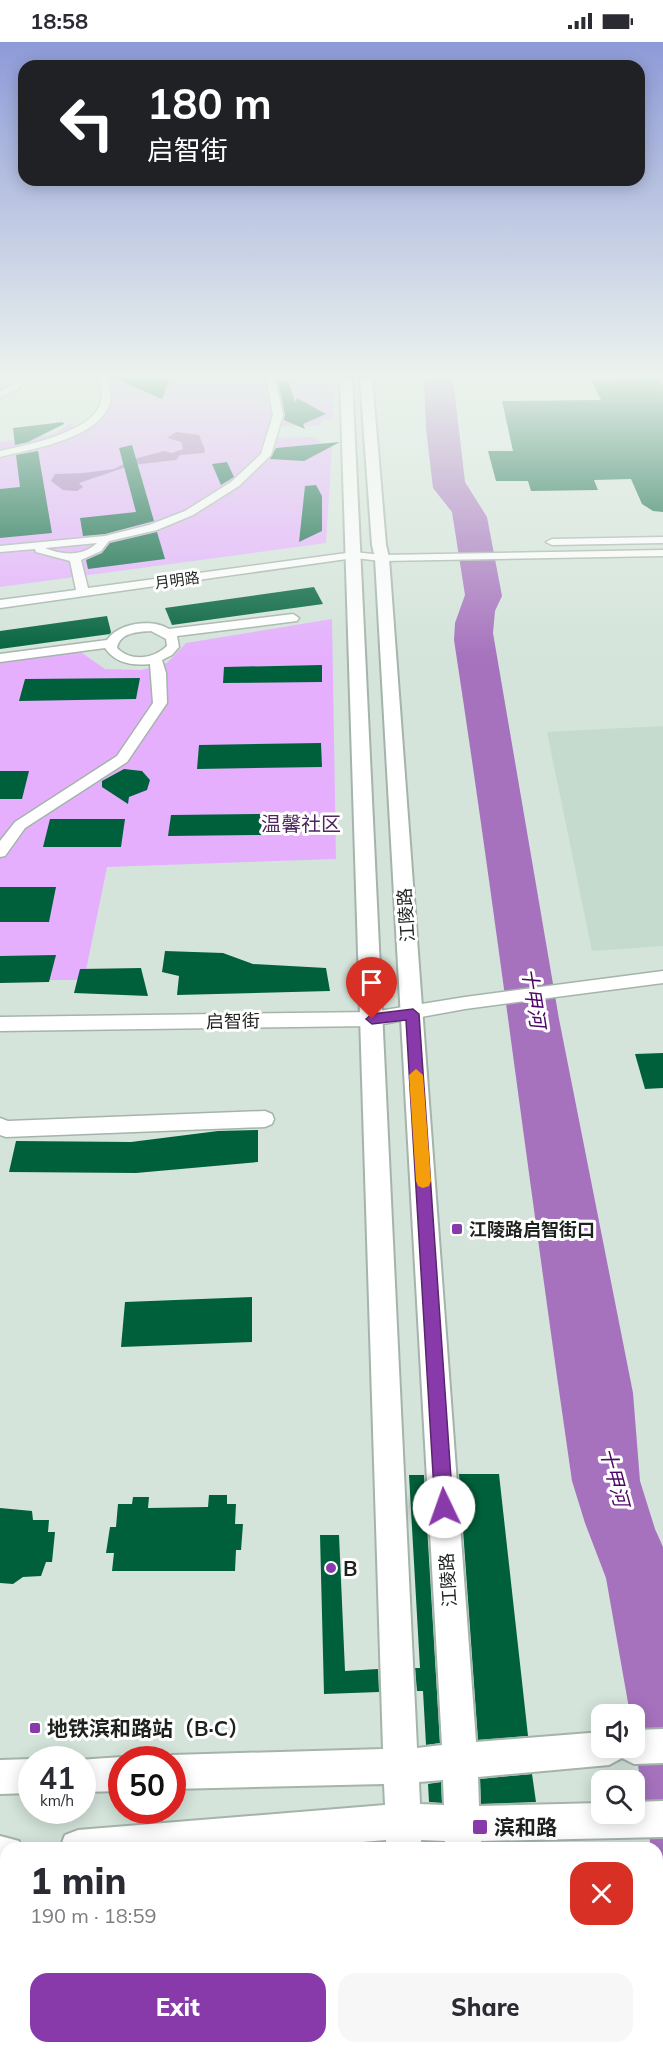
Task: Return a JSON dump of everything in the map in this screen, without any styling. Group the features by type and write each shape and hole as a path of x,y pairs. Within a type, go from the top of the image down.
{"main road":[{"name":"江陵路","path":"350,472 404,1835"},
{"name":"江陵路","path":"376,472 384,549 460,1760 462,1836"},
{"path":"645,1747 663,1746"},
{"path":"186,1772 402,1766 591,1749"},
{"path":"0,1777 18,1776"},
{"path":"228,1842 404,1835 462,1836 604,1821 663,1819"}],"street":[{"path":"0,549 105,539 153,528 189,513 235,484 248,472"},
{"path":"34,546 47,553 75,558 97,550 105,539"},
{"path":"539,542 663,540"},
{"name":"月明路","path":"0,604 384,549 444,557 663,553"},
{"path":"75,558 83,593"},
{"path":"0,658 111,643 130,629 150,627 168,633 293,618"},
{"path":"111,643 114,653 127,659 154,658 163,656 173,646 174,642 168,633"},
{"path":"0,852 21,825 122,759 160,703 159,673 154,658"},
{"name":"启智街","path":"0,1024 372,1019 413,1014 465,1003 663,977"},
{"path":"0,1126 6,1129 265,1119"}],"shaded area":[{"path":"0,472 330,472 326,543 0,587"},
{"path":"332,619 336,859 107,867 84,980 0,980 0,658 75,648 105,669 142,670 167,663 186,643"},
{"path":"663,726 663,946 592,951 547,732"}],"water":[{"path":"112,472 79,483 83,487 77,491 63,490 51,481 55,474"},
{"name":"十甲河","path":"431,472 464,472 465,482 487,517 502,596 495,611 493,633 559,1019 633,1393 640,1481 663,1547 663,1842 650,1842 645,1810 645,1770 639,1770 637,1758 645,1758 645,1704 628,1704 606,1578 572,1481 454,640 455,623 465,595 452,512 433,488"}],"building":[{"path":"18,472 42,472 52,533 0,538 0,489 20,487"},
{"path":"125,472 140,472 154,521 105,534 83,536 80,518 136,512"},
{"path":"215,472 232,472 234,477 221,485"},
{"path":"494,472 663,472 663,512 653,511 642,504 631,479 594,480 598,490 531,491 528,481 496,481"},
{"path":"316,485 322,496 322,531 299,542 305,486"},
{"path":"157,532 165,559 88,569 86,560 102,553 110,543"},
{"path":"314,587 323,604 172,625 165,608"},
{"path":"107,616 110,634 0,649 0,631"},
{"path":"322,665 322,682 223,683 224,667"},
{"path":"140,678 136,699 19,701 25,679"},
{"path":"321,743 322,767 197,769 199,745"},
{"path":"124,769 142,771 150,780 147,790 129,797 128,804 102,787 102,781"},
{"path":"0,771 29,771 22,799 0,799"},
{"path":"262,814 261,835 168,836 171,815"},
{"path":"50,819 125,819 121,847 43,847"},
{"path":"0,887 56,887 49,922 0,922"},
{"path":"165,951 223,953 253,964 326,968 330,991 177,995 179,976 162,972"},
{"path":"56,955 49,982 0,983 0,956"},
{"path":"141,968 148,996 74,993 80,969"},
{"path":"663,1053 663,1088 645,1089 635,1054"},
{"path":"258,1130 258,1162 136,1173 9,1172 16,1141 131,1142 218,1131"},
{"path":"252,1297 252,1342 121,1347 125,1302"},
{"path":"459,1474 499,1474 528,1736 478,1740"},
{"path":"409,1475 424,1475 440,1743 426,1745 423,1691 417,1691 415,1668 420,1668"},
{"path":"209,1495 227,1495 227,1504 236,1504 235,1524 243,1524 241,1550 236,1550 235,1571 112,1571 114,1553 106,1553 110,1527 116,1527 118,1504 132,1504 133,1497 149,1497 148,1508 208,1507"},
{"path":"0,1508 32,1511 33,1520 49,1520 48,1532 55,1532 52,1562 46,1562 41,1576 23,1577 13,1584 0,1583"},
{"path":"320,1535 339,1535 345,1671 378,1669 379,1692 324,1694"},
{"path":"532,1774 536,1802 481,1804 480,1779"},
{"path":"441,1782 442,1803 429,1802 428,1784"}],"slow traffic":[{"path":"416,1075 423,1181"}],"place":[{"name":"江陵路启智街口","path":"457,1229"},
{"name":"B","path":"331,1568"},
{"name":"地铁滨和路站（B·C）","path":"35,1728"},
{"name":"滨和路","path":"480,1827"}],"district":[{"name":"温馨社区","path":"301,823"}],"route":[{"path":"372,1019 413,1014 444,1507"}]}
